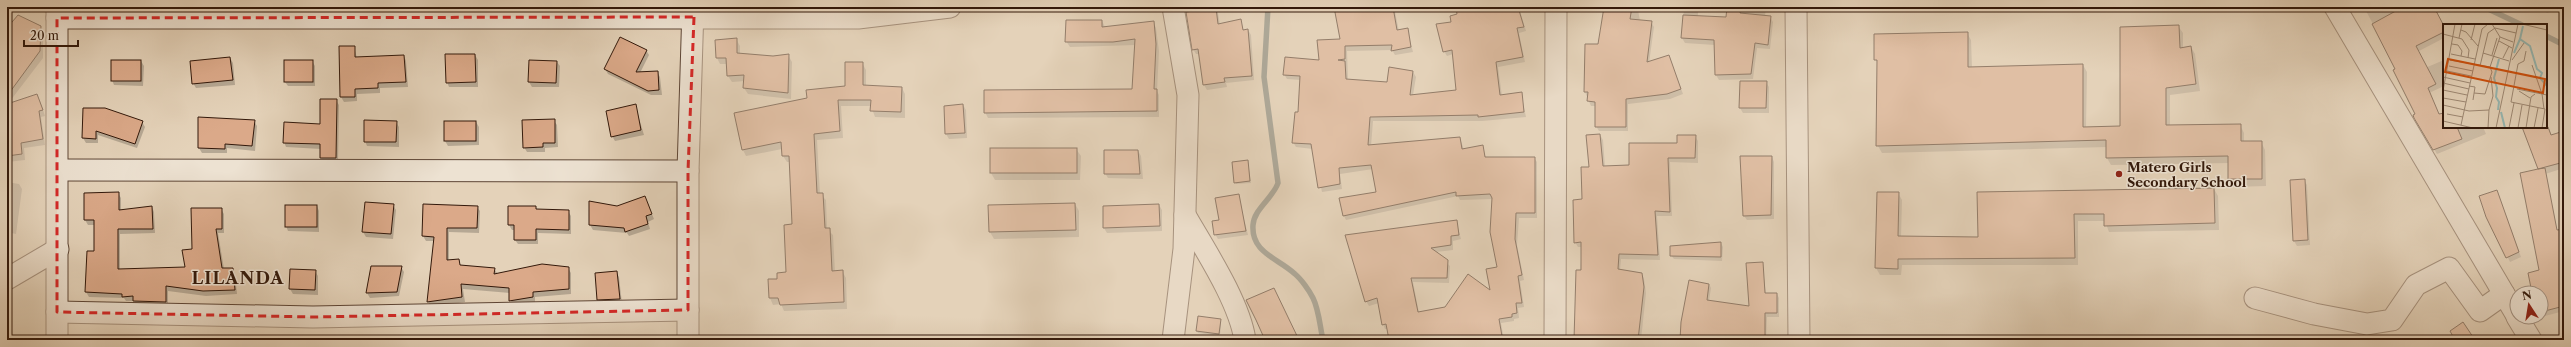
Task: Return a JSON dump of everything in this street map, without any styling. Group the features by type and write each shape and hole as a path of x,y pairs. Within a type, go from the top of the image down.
{"street":[{"path":"57,340 57,12 858,13 950,7"},
{"path":"1173,7 1188,95 1184,249 1174,340"},
{"path":"1555,340 1556,7"},
{"path":"1796,7 1799,340"},
{"path":"2336,7 2509,303"},
{"path":"688,340 688,171 694,12"},
{"path":"58,170 688,171"},
{"path":"1185,215 1220,277 1243,327 1245,340"},
{"path":"7,279 58,249"},
{"path":"2255,298 2314,314 2367,324 2392,320 2416,285 2450,268 2480,311 2504,294"},
{"path":"57,312 313,317 688,310"},
{"path":"2522,325 2531,340"}],"highlighted area":[{"path":"694,17 688,171 688,310 313,317 57,312 57,18"}],"building":[{"path":"1334,7 1393,7 1397,30 1408,28 1411,47 1391,51 1392,45 1345,46 1345,59 1338,60 1345,61 1346,79 1387,82 1389,67 1413,71 1410,95 1456,90 1452,50 1443,52 1436,24 1451,22 1450,16 1457,14 1456,7 1518,7 1524,27 1517,28 1523,57 1496,62 1500,95 1522,92 1524,112 1478,117 1478,115 1370,117 1368,145 1460,137 1462,149 1483,145 1485,157 1535,157 1535,213 1516,213 1515,239 1522,275 1518,276 1522,303 1516,303 1517,313 1512,314 1512,317 1499,319 1502,336 1476,340 1389,340 1386,324 1382,325 1377,298 1365,302 1345,235 1457,220 1459,235 1451,236 1451,245 1431,248 1448,260 1447,278 1411,278 1418,312 1445,307 1468,274 1490,290 1486,269 1497,267 1490,232 1492,198 1490,194 1456,196 1456,192 1343,216 1339,198 1376,192 1371,165 1339,168 1340,184 1318,188 1311,144 1292,143 1295,112 1298,112 1300,76 1283,75 1285,57 1319,60 1317,40 1340,39"},
{"path":"1604,7 1632,7 1630,19 1652,21 1647,62 1669,55 1681,89 1667,94 1626,99 1626,127 1595,127 1595,102 1587,101 1588,92 1584,92 1585,44 1598,44"},
{"path":"1727,7 1741,8 1740,13 1771,16 1768,45 1755,43 1751,74 1715,75 1714,40 1681,38 1683,15 1726,17"},
{"path":"2403,7 2434,7 2443,24 2443,32 2416,46 2436,84 2428,88 2439,114 2443,113 2443,128 2457,128 2462,139 2433,150 2414,118 2413,115 2415,114 2393,70 2395,69 2372,24"},
{"path":"1216,8 1218,24 1241,19 1243,30 1248,29 1252,76 1224,78 1225,82 1203,85 1198,49 1192,50 1186,12"},
{"path":"18,15 41,26 40,51 7,96 7,28"},
{"path":"1066,20 1102,20 1102,27 1154,21 1156,44 1154,89 1157,89 1157,111 984,113 984,90 1132,89 1135,39 1113,42 1065,42"},
{"path":"2179,25 2180,48 2191,46 2196,84 2166,88 2166,125 2241,124 2241,141 2262,141 2262,179 2228,179 2228,156 2106,158 2106,140 1876,146 1877,60 1874,60 1874,34 1968,32 1968,67 2083,64 2083,127 2120,126 2120,27"},
{"path":"620,37 647,50 636,72 658,71 659,90 648,91 604,69"},
{"path":"737,38 737,53 773,56 789,54 788,93 743,88 744,75 727,76 726,58 716,58 715,40"},
{"path":"339,46 355,46 355,57 404,55 406,82 378,83 378,88 355,89 355,97 340,97"},
{"path":"445,54 475,54 476,82 446,83"},
{"path":"230,57 233,80 192,84 190,61"},
{"path":"111,60 141,60 141,81 111,81"},
{"path":"284,60 313,60 313,82 284,82"},
{"path":"529,60 557,61 556,83 528,82"},
{"path":"845,62 863,62 863,85 902,87 901,112 870,111 871,100 838,100 840,131 814,134 817,193 823,193 825,228 830,228 832,271 843,270 844,302 780,305 778,298 769,298 768,279 777,279 777,273 786,272 784,225 792,224 789,156 782,156 781,142 742,150 734,113 807,98 806,90 845,86"},
{"path":"1740,81 1767,81 1766,108 1739,108"},
{"path":"37,94 43,110 39,111 43,139 21,143 22,154 7,156 7,104"},
{"path":"320,99 337,99 336,158 320,158 320,144 283,143 284,122 320,124"},
{"path":"636,104 641,130 611,137 606,111"},
{"path":"963,104 965,133 945,134 944,106"},
{"path":"83,108 105,108 143,121 135,144 96,131 96,139 82,138"},
{"path":"198,117 255,120 252,146 225,144 225,149 198,148"},
{"path":"555,119 555,143 543,143 543,147 523,148 522,120"},
{"path":"364,120 397,121 396,142 364,142"},
{"path":"444,121 476,121 476,141 444,141"},
{"path":"2548,127 2551,135 2564,131 2564,162 2538,169 2522,128"},
{"path":"1600,134 1603,166 1629,165 1629,143 1677,143 1677,135 1696,135 1695,158 1668,158 1670,212 1655,211 1658,255 1619,254 1618,269 1642,273 1644,287 1638,340 1574,340 1576,270 1581,270 1581,242 1574,243 1573,200 1582,199 1581,167 1589,167 1586,135"},
{"path":"990,148 1077,148 1077,173 990,173"},
{"path":"1104,150 1138,150 1140,174 1104,174"},
{"path":"1740,156 1772,156 1771,215 1743,216"},
{"path":"1248,160 1250,181 1234,183 1232,162"},
{"path":"2545,168 2557,230 2564,229 2564,306 2549,310 2549,285 2530,285 2528,273 2539,270 2520,173"},
{"path":"2305,179 2308,240 2293,241 2290,180"},
{"path":"2214,188 2215,223 2104,226 2104,214 2074,214 2075,258 1898,259 1898,269 1875,268 1877,192 1899,192 1898,236 1978,237 1977,192"},
{"path":"2497,190 2519,252 2506,258 2486,217 2479,196"},
{"path":"119,192 119,210 152,206 153,229 118,229 118,269 185,267 182,250 192,249 191,208 222,208 222,229 216,229 222,268 233,268 235,290 203,291 166,286 166,302 133,301 133,296 122,297 122,294 85,292 87,251 94,251 94,220 84,220 84,193"},
{"path":"1239,194 1246,231 1214,235 1212,221 1219,220 1215,198"},
{"path":"645,196 652,214 646,216 648,224 625,232 624,228 589,225 589,201 617,206"},
{"path":"365,202 394,204 391,234 362,232"},
{"path":"1075,203 1076,230 989,232 988,205"},
{"path":"423,204 478,206 477,228 447,228 447,260 459,259 460,265 495,268 494,274 542,264 569,267 569,289 533,292 533,297 509,301 509,288 461,284 462,297 427,302 434,237 422,236"},
{"path":"1159,204 1160,226 1103,228 1103,206"},
{"path":"285,205 317,205 317,227 285,227"},
{"path":"508,206 536,206 536,209 569,210 569,230 536,229 536,240 514,240 514,225 508,225"},
{"path":"1721,242 1721,257 1670,256 1670,246"},
{"path":"1763,262 1765,293 1777,293 1777,313 1765,313 1765,340 1748,340 1748,336 1709,336 1709,340 1680,340 1681,322 1689,280 1709,284 1707,300 1749,306 1746,263"},
{"path":"371,266 402,266 397,292 366,293"},
{"path":"290,269 316,270 315,290 289,289"},
{"path":"617,271 620,299 597,300 595,273"},
{"path":"1274,288 1299,340 1265,340 1246,300"},
{"path":"1198,316 1221,319 1219,334 1196,331"},
{"path":"2463,322 2475,340 2455,340 2450,331"}],"waterway":[{"path":"1268,7 1264,77 1278,183 1254,219 1254,234 1256,242 1261,249 1288,268 1307,288 1317,308 1323,340"},
{"path":"2484,7 2520,24"},
{"path":"2547,36 2564,45"}],"place":[{"name":"Matero Girls Secondary School","path":"2119,174"}],"district":[{"name":"LILANDA","path":"238,278"}]}
